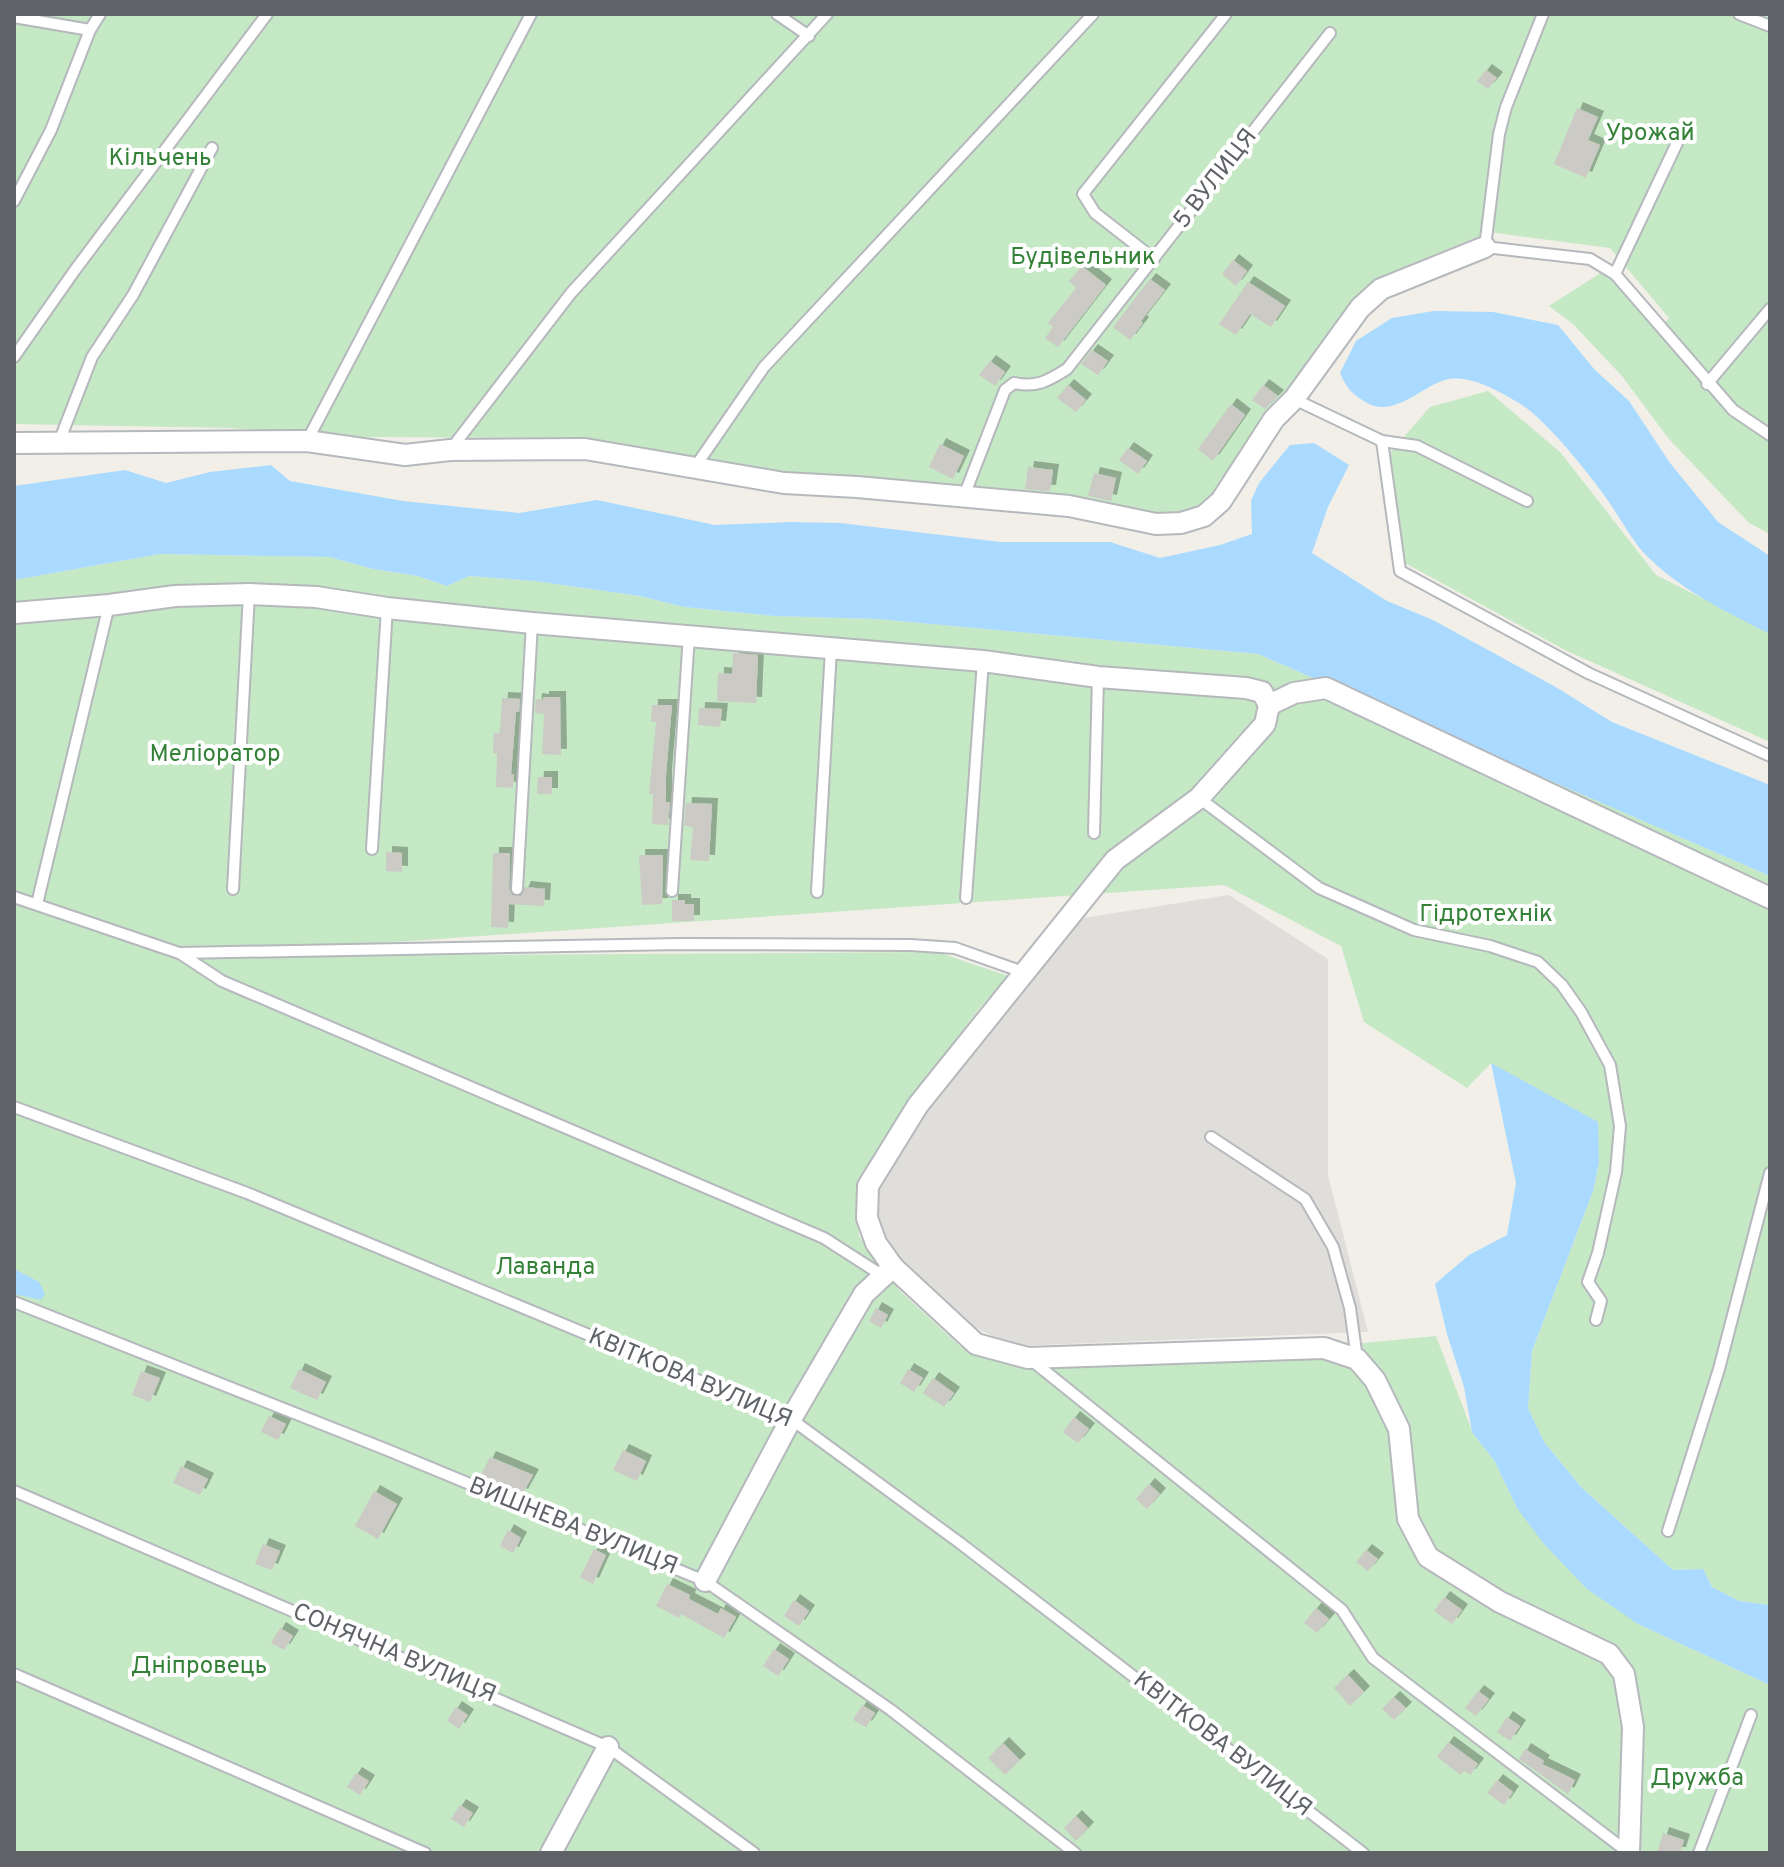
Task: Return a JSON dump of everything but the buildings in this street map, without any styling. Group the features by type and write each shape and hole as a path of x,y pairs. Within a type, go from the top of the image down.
{"street":[{"path":"14,443 307,441 405,455 450,450 585,449 784,483 1069,506 1156,524 1181,523 1204,516 1221,501 1274,419 1294,399 1360,308 1381,289 1485,247"},
{"path":"14,613 175,596 249,594 316,597 387,608 532,623 983,661 1098,677 1246,688 1262,692 1269,705 1265,724 1199,798 1115,860 918,1105 868,1186 867,1218 888,1272 976,1344 1028,1358 1324,1348 1357,1359 1375,1380 1399,1429 1408,1519 1428,1557 1500,1602 1609,1654 1624,1674 1633,1727 1629,1853"},
{"path":"1269,705 1294,693 1326,688 1770,898"},
{"path":"705,1581 791,1419 864,1294 888,1272"},
{"path":"551,1853 608,1747"}],"lane":[{"path":"14,201 51,130 90,30 100,14"},
{"path":"14,357 75,270 267,14"},
{"path":"307,441 531,14"},
{"path":"777,14 809,36"},
{"path":"450,450 571,293 827,14"},
{"path":"695,467 764,367 1093,14"},
{"path":"1154,259 1095,213 1083,194 1226,14"},
{"path":"1543,14 1506,107 1499,134 1485,247 1590,259 1615,274 1707,384 1733,410 1770,435"},
{"path":"1739,14 1770,26"},
{"path":"14,17 90,30"},
{"name":"5 ВУЛИЦЯ","path":"964,496 1005,390 1014,383 1029,387 1046,383 1067,369 1330,33"},
{"path":"1615,274 1677,143"},
{"path":"59,442 92,357 133,295 212,148"},
{"path":"1707,384 1770,309"},
{"path":"1294,399 1382,441 1417,446 1527,501"},
{"path":"1382,441 1400,571 1588,673 1700,727 1770,756"},
{"path":"233,889 249,594"},
{"path":"37,904 109,605"},
{"path":"372,849 387,608"},
{"path":"517,889 532,623"},
{"path":"672,891 689,635"},
{"path":"817,892 831,649"},
{"path":"966,898 983,661"},
{"path":"1094,833 1098,677"},
{"path":"1199,798 1319,888 1414,930 1490,946 1538,962 1562,985 1610,1065 1620,1126 1616,1172 1598,1253 1588,1282 1601,1301 1596,1320"},
{"path":"14,897 179,953 222,981 824,1238 888,1272"},
{"path":"179,953 681,944 911,945 955,948 1023,972"},
{"name":"КВІТКОВА ВУЛИЦЯ","path":"14,1107 247,1193 791,1419 960,1543 1363,1853"},
{"path":"1211,1137 1305,1199 1333,1247 1350,1308 1357,1359"},
{"path":"1668,1531 1719,1369 1770,1173"},
{"name":"ВИШНЕВА ВУЛИЦЯ","path":"14,1302 385,1449 705,1581 891,1710 1075,1853"},
{"path":"1028,1358 1342,1610 1373,1658 1629,1853"},
{"name":"СОНЯЧНА ВУЛИЦЯ","path":"14,1491 608,1747 754,1853"},
{"path":"14,1674 425,1853"},
{"path":"1699,1853 1751,1715"}],"shaded area":[{"path":"1229,895 1328,959 1328,1175 1368,1332 1013,1346 972,1326 903,1262 887,1242 874,1217 876,1192 927,1107 1077,919"}],"green space":[{"name":"Будівельник","path":"14,14 1770,14 1770,534 1749,523 1668,438 1622,376 1573,324 1549,306 1605,270 1658,331 1669,318 1610,248 1489,232 1382,276 1250,437 1227,478 1195,514 1154,517 833,479 579,438 366,437 231,428 14,424"},
{"path":"1488,391 1561,453 1656,575 1770,632 1770,742 1565,650 1405,563 1390,453 1430,407"},
{"path":"160,554 329,557 373,569 418,576 447,586 469,576 535,581 640,596 684,607 774,616 877,619 1258,654 1770,876 1770,1605 1739,1601 1712,1587 1703,1569 1673,1570 1582,1488 1544,1442 1528,1408 1532,1351 1593,1191 1599,1163 1491,1063 1467,1088 1364,1022 1341,946 1224,885 177,957 937,952 1008,976 978,1010 896,1120 856,1191 859,1236 900,1291 961,1347 1016,1365 1209,1358 1436,1336 1472,1431 1495,1462 1517,1508 1638,1624 1770,1685 1770,1853 14,1853 14,580"}],"water":[{"path":"1434,311 1493,312 1558,325 1594,369 1629,401 1670,463 1718,522 1770,556 1770,634 1703,598 1657,565 1638,546 1567,448 1542,421 1519,403 1484,385 1464,379 1445,380 1387,407 1367,403 1350,391 1340,373 1356,341 1392,318"},
{"path":"1314,443 1349,465 1328,507 1312,553 1387,601 1433,620 1554,686 1612,722 1770,785 1770,876 1258,654 877,619 774,616 684,607 640,596 535,581 469,576 447,586 418,576 373,569 329,557 160,554 14,580 14,486 125,470 166,483 210,472 271,465 290,481 403,501 519,513 597,500 715,525 840,523 1001,542 1110,542 1160,558 1220,545 1252,534 1251,501 1259,483 1290,445"},
{"path":"1491,1063 1598,1122 1599,1163 1593,1191 1532,1351 1528,1408 1544,1442 1582,1488 1673,1570 1703,1569 1712,1587 1739,1601 1770,1605 1770,1685 1638,1624 1587,1589 1544,1544 1517,1508 1495,1462 1472,1432 1464,1387 1435,1284 1469,1255 1507,1235 1516,1183"},
{"path":"14,1269 39,1282 45,1294 41,1300 14,1294"}],"park label":[{"name":"Урожай","path":"1650,134"},
{"name":"Кільчень","path":"160,159"},
{"name":"Меліоратор","path":"215,755"},
{"name":"Гідротехнік","path":"1486,915"},
{"name":"Лаванда","path":"545,1268"},
{"name":"Дніпровець","path":"199,1667"},
{"name":"Дружба","path":"1697,1779"}]}
